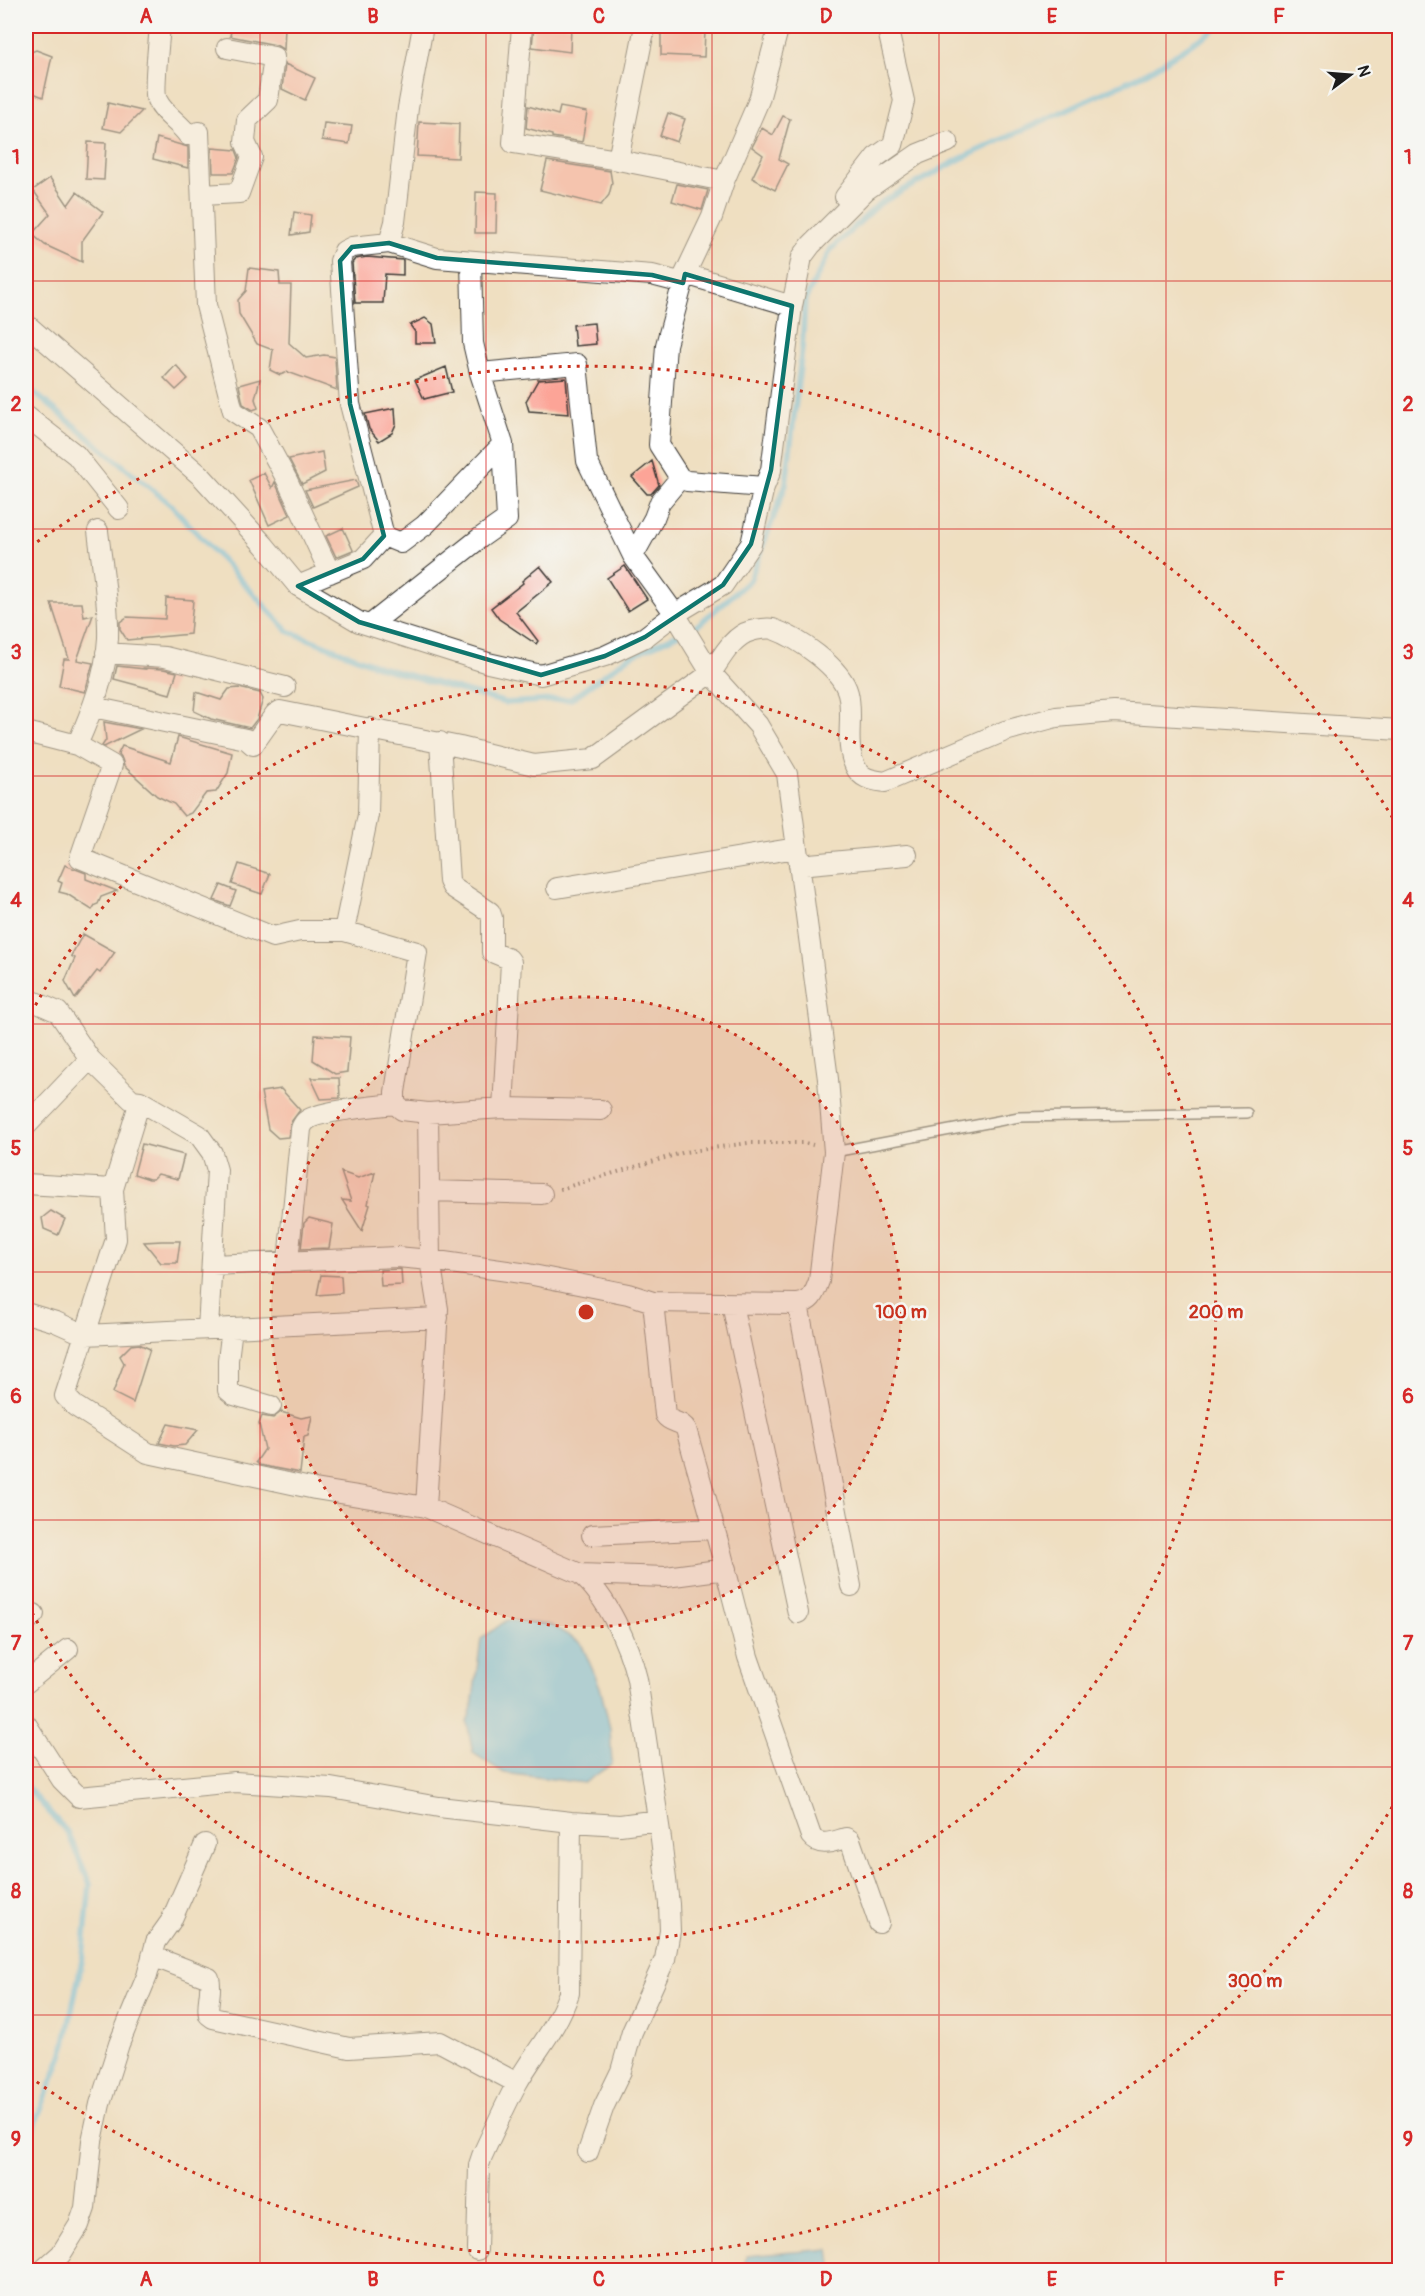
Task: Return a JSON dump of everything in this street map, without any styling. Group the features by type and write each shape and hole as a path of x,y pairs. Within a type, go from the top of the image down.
{"street":[{"path":"160,26 156,98 166,113 182,126 188,135 199,132 206,305 233,411 259,428 287,480 330,573"},
{"path":"389,243 395,222 408,108 423,26"},
{"path":"522,26 513,143 618,160 724,181"},
{"path":"618,160 645,26"},
{"path":"764,487 687,481 680,478 659,445 666,345 684,279 712,217 724,181 759,100 779,26"},
{"path":"797,246 843,200 876,157 893,145 904,101 888,26"},
{"path":"202,195 239,193 252,157 245,142 247,120 268,100 274,57 227,48"},
{"path":"26,324 202,477 298,586 359,622 488,663 541,675 605,656 645,637 675,614 723,585 751,544 764,487 771,470 792,306 802,257 866,190 918,154 948,142"},
{"path":"384,536 350,404 340,261 344,251 352,247 389,243 437,258 652,275 684,279 792,306"},
{"path":"370,625 507,519 503,444 480,373 473,343 471,261"},
{"path":"212,1265 397,1257 528,1274 628,1294 653,1302 798,1304 807,1302 813,1297 819,1281 834,1152 828,1079 787,774 758,725 711,673 675,614 633,556 587,461 577,364 480,373"},
{"path":"26,416 76,455 119,509"},
{"path":"384,536 401,543 425,525 503,444"},
{"path":"633,556 660,502 680,478"},
{"path":"77,745 93,707 108,638 98,531"},
{"path":"298,586 363,559 384,536"},
{"path":"93,707 246,739 253,745 275,714 280,711 440,742 534,765 593,759 711,673 736,638 750,631 771,628 808,647 836,673 847,691 851,709 850,745 855,767 867,780 885,782 1005,731 1056,717 1114,712 1400,730"},
{"path":"106,653 165,657 285,687"},
{"path":"344,931 368,816 370,728"},
{"path":"26,732 77,745 112,765 80,858 273,937 300,931 344,931 417,952 395,1104"},
{"path":"440,742 449,881 452,887 490,912 492,952 511,962 503,1108"},
{"path":"557,888 798,856 907,855"},
{"path":"26,998 58,1012 90,1059 132,1100 140,1101 199,1135 212,1154 217,1170 217,1180 208,1329"},
{"path":"26,1126 90,1059"},
{"path":"140,1101 113,1189 116,1239 65,1396 75,1406 148,1453 315,1489 426,1507 580,1574 592,1583 605,1604 632,1659 637,1679 651,1822 669,1904 670,1931 665,1959 632,2032 621,2071 604,2106 588,2152"},
{"path":"288,1261 301,1129 305,1121 313,1117 395,1104 402,1110 429,1113 503,1108 601,1110"},
{"path":"426,1507 438,1318 438,1302 430,1260 429,1113"},
{"path":"26,1184 113,1189"},
{"path":"429,1191 542,1194"},
{"path":"653,1302 665,1415 670,1420 681,1423 686,1429 752,1670 811,1836 819,1843 846,1838 850,1840 879,1923"},
{"path":"732,1304 798,1613"},
{"path":"798,1304 851,1586"},
{"path":"26,1313 56,1322 85,1335 438,1318"},
{"path":"232,1328 228,1360 228,1390 234,1395 271,1406"},
{"path":"592,1535 714,1529"},
{"path":"580,1574 666,1577 726,1569"},
{"path":"26,1683 68,1649"},
{"path":"26,1724 62,1780 79,1797 235,1782 331,1788 438,1808 571,1822 620,1825 651,1822"},
{"path":"477,2250 479,2165 517,2083 562,2014 569,1993 571,1822"},
{"path":"43,2271 61,2254 79,2225 85,2208 92,2141 100,2104 156,1942 171,1921 205,1844"},
{"path":"152,1956 209,1978 211,1985 207,2011 213,2018 349,2048 440,2042 517,2083"}],"lane":[{"path":"834,1152 1019,1117 1247,1113"}],"path":[{"path":"542,1194 685,1152 748,1143 806,1143 834,1152"}],"highlighted area":[{"path":"389,243 437,258 652,275 683,283 685,274 792,306 771,470 751,544 723,585 645,637 605,656 541,675 359,622 298,586 363,559 384,536 350,404 340,261 352,247"}],"water":[{"path":"507,1620 551,1625 581,1643 600,1687 610,1728 612,1764 584,1783 504,1773 473,1753 467,1722 472,1707 481,1639"},
{"path":"829,2249 832,2270 744,2270 746,2256"}],"building":[{"path":"232,26 285,26 284,50 276,45 230,36"},
{"path":"534,26 571,26 570,52 532,47"},
{"path":"661,28 705,29 704,57 661,55"},
{"path":"36,50 52,56 43,97 26,90 26,54"},
{"path":"285,64 315,78 305,100 282,89"},
{"path":"108,103 142,111 121,132 103,128"},
{"path":"528,106 558,115 560,107 587,112 582,142 552,137 552,135 526,128"},
{"path":"668,113 685,119 677,142 660,136"},
{"path":"783,116 790,119 779,159 788,164 775,190 752,178 763,155 752,147 762,128 773,135"},
{"path":"419,122 459,124 458,158 417,156"},
{"path":"324,123 352,126 349,144 322,140"},
{"path":"157,138 188,147 188,168 153,159"},
{"path":"88,142 106,143 104,180 86,179"},
{"path":"212,148 236,150 239,158 233,173 213,173"},
{"path":"547,161 610,171 612,183 609,195 601,205 540,190"},
{"path":"50,178 68,205 77,192 103,212 82,241 82,262 45,245 32,234 50,214 33,190"},
{"path":"677,184 708,190 702,210 672,201"},
{"path":"476,192 497,193 496,233 475,233"},
{"path":"294,212 311,215 309,232 291,235"},
{"path":"367,257 403,260 403,275 385,274 383,303 355,303 352,263 355,259"},
{"path":"249,268 279,272 280,285 291,285 289,343 306,358 324,355 335,357 337,390 288,372 280,375 270,370 273,350 257,344 239,314 238,300 246,291"},
{"path":"425,318 433,324 436,343 415,343 415,332 410,325"},
{"path":"594,323 596,344 575,346 573,325"},
{"path":"176,365 188,379 176,390 164,378"},
{"path":"446,367 452,392 424,399 415,380"},
{"path":"566,378 569,414 529,411 526,401 538,380"},
{"path":"260,379 255,399 258,408 253,410 243,404 239,385"},
{"path":"395,408 396,424 392,433 379,441 369,429 365,414"},
{"path":"322,452 325,472 302,484 289,459"},
{"path":"652,461 659,485 651,494 647,494 632,477"},
{"path":"264,473 272,488 275,482 290,515 269,525 249,480"},
{"path":"356,480 358,487 313,507 305,490"},
{"path":"343,528 353,550 336,557 326,536"},
{"path":"540,566 553,582 516,612 538,641 536,644 499,619 491,608 523,583 522,581"},
{"path":"625,566 647,599 628,611 607,578"},
{"path":"166,598 193,600 190,634 127,640 120,629 120,622 127,617 165,619"},
{"path":"51,603 82,603 84,617 93,615 77,660 93,663 85,692 59,686 64,659 69,659"},
{"path":"117,666 177,672 170,694 114,679"},
{"path":"239,688 260,693 263,699 257,719 250,728 211,719 194,711 196,692 221,700 229,689"},
{"path":"104,722 141,729 104,747 102,746 106,740"},
{"path":"178,737 232,753 228,773 216,792 206,793 191,813 184,816 174,804 157,796 124,766 118,754 122,746 171,762"},
{"path":"239,864 270,874 262,894 232,884"},
{"path":"65,865 86,873 86,879 117,891 101,897 92,910 67,894 59,892 62,883 58,881"},
{"path":"221,885 236,891 230,906 214,900"},
{"path":"83,934 115,952 100,973 97,971 75,999 65,981 75,958 71,956"},
{"path":"315,1035 350,1037 347,1072 335,1074 313,1060"},
{"path":"311,1078 339,1078 340,1098 321,1099"},
{"path":"281,1089 300,1110 291,1122 288,1137 278,1138 268,1129 261,1092"},
{"path":"142,1144 184,1155 178,1179 158,1174 153,1179 149,1179 134,1174"},
{"path":"341,1172 358,1178 375,1172 368,1204 370,1205 362,1231 342,1200 351,1201"},
{"path":"51,1211 65,1219 58,1235 44,1229 42,1218"},
{"path":"309,1218 333,1224 329,1248 301,1249 304,1223"},
{"path":"180,1241 177,1263 161,1263 144,1242"},
{"path":"401,1269 402,1285 381,1286 380,1270"},
{"path":"321,1275 341,1276 342,1293 317,1295"},
{"path":"139,1344 150,1349 133,1403 113,1393 124,1363 120,1356 131,1345"},
{"path":"281,1412 301,1418 312,1416 308,1436 304,1437 300,1473 259,1465 256,1462 265,1449 259,1424 262,1416 273,1418"},
{"path":"168,1424 198,1430 185,1445 174,1446 159,1443"}],"waterway":[{"path":"26,386 171,505 288,631 383,668 506,703 571,699 630,656 698,625 750,580 786,484 802,348 805,300 831,249 880,203 960,159 1148,72 1220,26"},
{"path":"26,1786 68,1833 90,1884 83,1956 63,2053 26,2146"}]}
